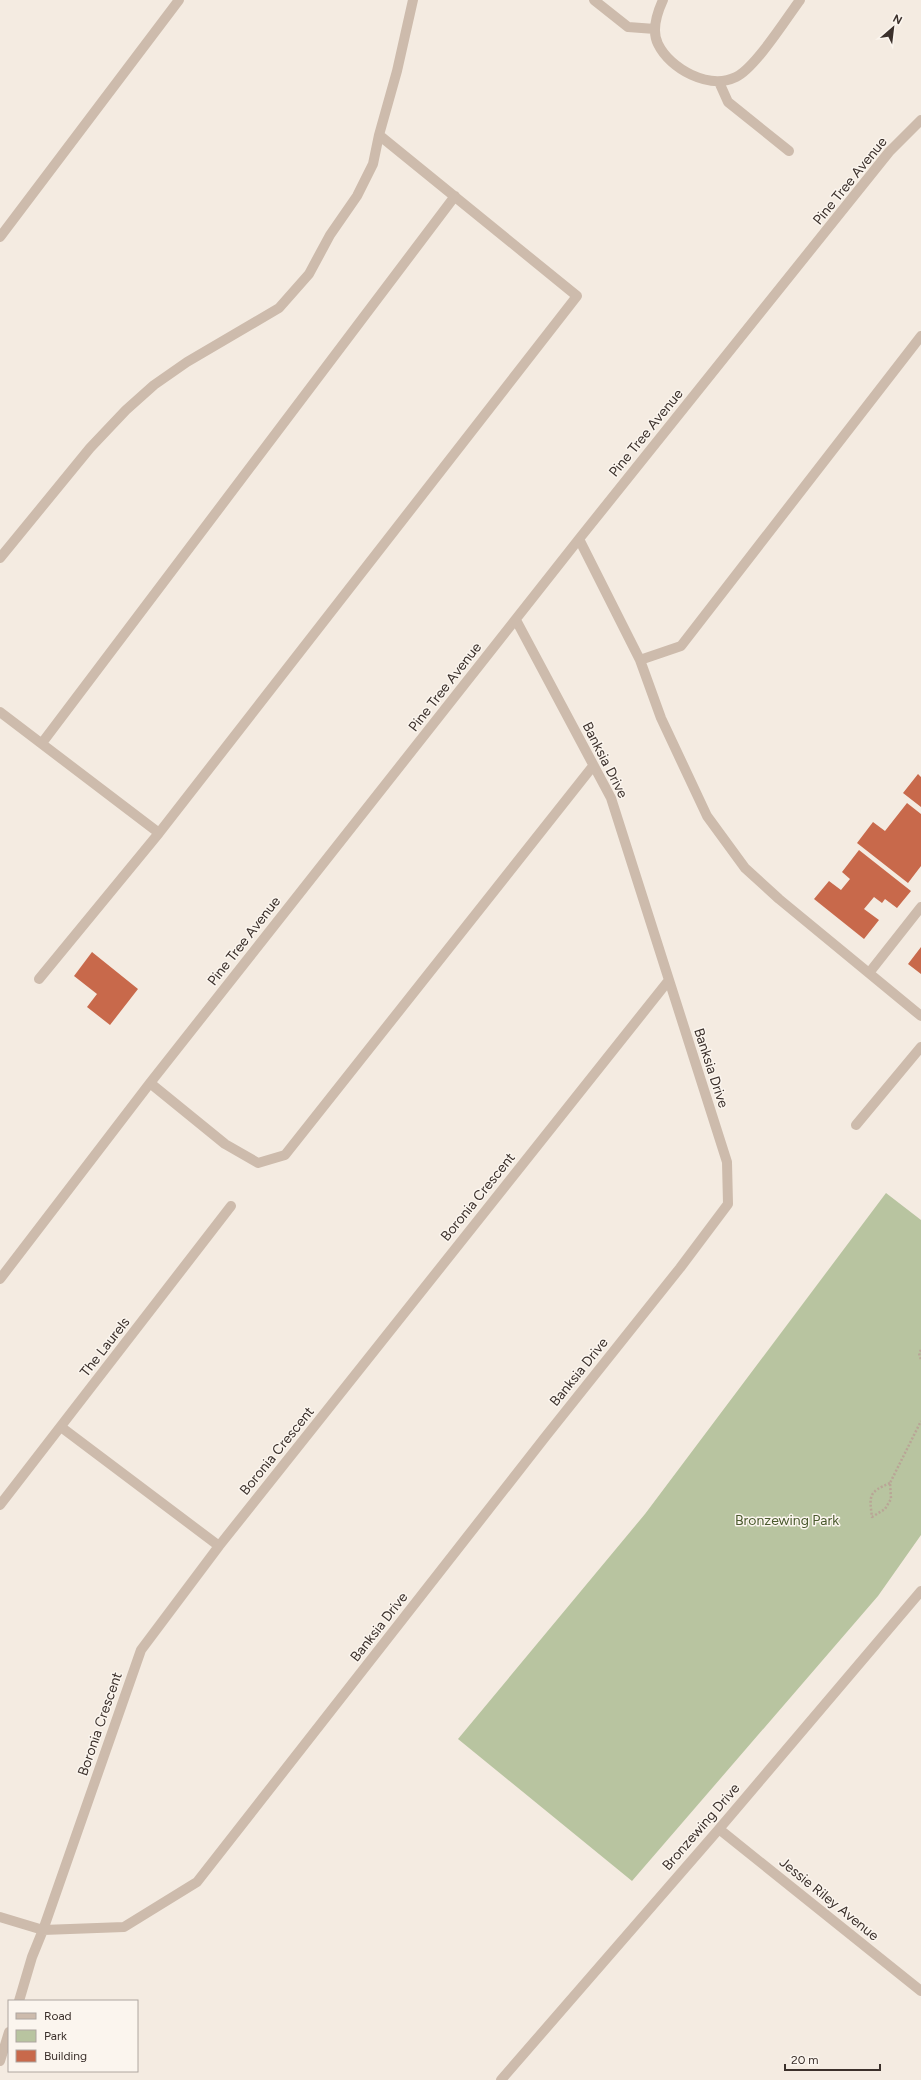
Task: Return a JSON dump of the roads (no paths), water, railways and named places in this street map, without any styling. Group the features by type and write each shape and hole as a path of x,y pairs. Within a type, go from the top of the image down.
{"street":[{"path":"0,237 179,0"},
{"path":"0,558 90,448 126,410 154,385 187,362 279,308 309,274 330,235 357,196 373,164 379,135 397,71 413,0"},
{"path":"594,0 628,27 655,29"},
{"path":"663,0 657,12 655,29 657,43 666,56 687,72 704,79 720,82 736,77 753,62 800,0"},
{"path":"720,82 728,102 789,151"},
{"name":"Pine Tree Avenue","path":"0,1279 150,1083 516,620 578,539 890,152 921,120"},
{"path":"39,979 159,833 577,296 379,135"},
{"path":"42,743 455,196"},
{"path":"640,660 681,646 921,336"},
{"path":"578,539 640,660 661,718 707,816 740,862 779,899 921,1016"},
{"name":"Banksia Drive","path":"0,1917 43,1930 124,1927 197,1882 546,1436 680,1268 728,1204 727,1162 611,798 516,620"},
{"path":"0,712 159,833"},
{"path":"150,1083 225,1144 258,1163 285,1155 593,766"},
{"path":"869,973 921,907"},
{"name":"Boronia Crescent","path":"19,2000 32,1957 43,1930 141,1650 219,1546 669,980"},
{"path":"856,1125 921,1047"},
{"name":"The Laurels","path":"0,1504 231,1206"},
{"path":"61,1427 219,1546"},
{"name":"Bronzewing Drive","path":"501,2080 719,1829 921,1591"},
{"name":"Jessie Riley Avenue","path":"719,1829 921,1991"},
{"path":"0,2061 8,2035"}],"park label":[{"name":"Bronzewing Park","path":"787,1520"}]}
